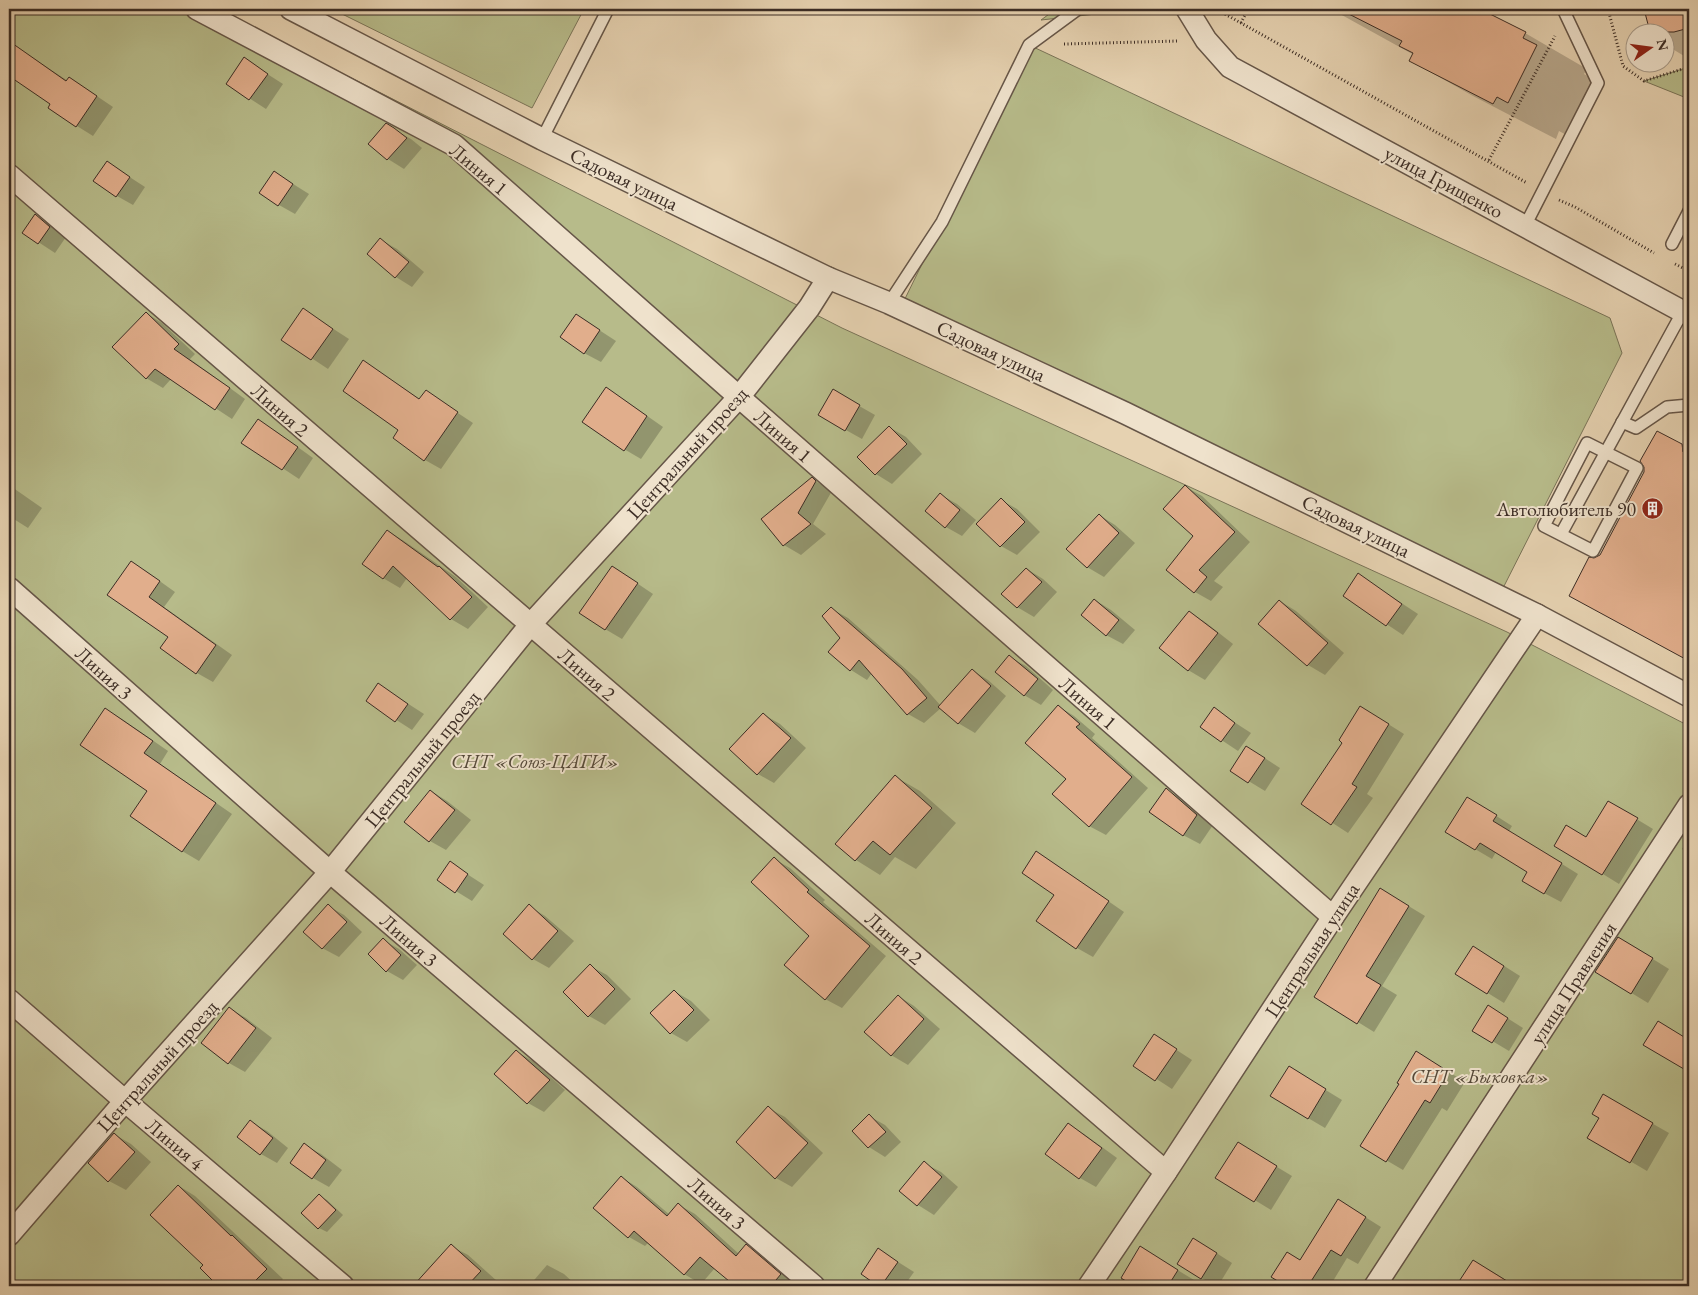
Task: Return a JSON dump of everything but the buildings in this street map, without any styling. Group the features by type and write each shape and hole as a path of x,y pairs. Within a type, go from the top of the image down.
{"street":[{"name":"Линия 1","path":"197,9 454,144 739,397 1333,917"},
{"name":"Садовая улица","path":"291,9 542,139 828,278 889,303 1125,413 1537,614 1689,696"},
{"name":"улица Грищенко","path":"1188,9 1206,40 1230,67 1686,313"},
{"name":"Линия 2","path":"9,176 1166,1172"},
{"name":"Центральный проезд","path":"9,1235 125,1101 330,872 530,625 739,397 809,308 828,278"},
{"name":"Линия 3","path":"9,588 330,872 814,1286"},
{"name":"Центральная улица","path":"1088,1286 1166,1172 1333,917 1537,614"},
{"name":"улица Правления","path":"1375,1286 1689,805"},
{"name":"Линия 4","path":"9,1000 343,1286"}],"lane":[{"path":"542,139 608,9"},
{"path":"889,303 942,222 1029,45 1078,9"},
{"path":"1525,226 1598,83 1565,12"},
{"path":"1672,244 1689,211"},
{"path":"1561,534 1622,422 1686,313"},
{"path":"1622,422 1636,428 1667,407 1689,405"},
{"path":"1587,443 1605,453 1637,468 1593,551 1544,526 1587,443"}],"path":[{"path":"1216,9 1489,160 1543,192 1576,207 1654,253"},
{"path":"1241,23 1248,9"},
{"path":"1608,9 1623,66 1644,81 1689,67"},
{"path":"1489,160 1565,12"},
{"path":"1029,45 1206,40"},
{"path":"1672,262 1689,271"}],"green space":[{"name":"СНТ «Союз-ЦАГИ»","path":"9,9 216,9 842,328 1507,632 1689,726 1689,1286 9,1286"},
{"path":"332,9 584,9 532,108"},
{"path":"1056,9 1142,9 1041,20"},
{"path":"1029,45 1610,318 1622,353 1499,596 900,309"},
{"path":"1689,67 1689,99 1644,81 1676,72"}],"place":[{"name":"Автолюбитель 90","path":"1652,509"}],"park label":[{"name":"СНТ «Быковка»","path":"1480,1076"}]}
